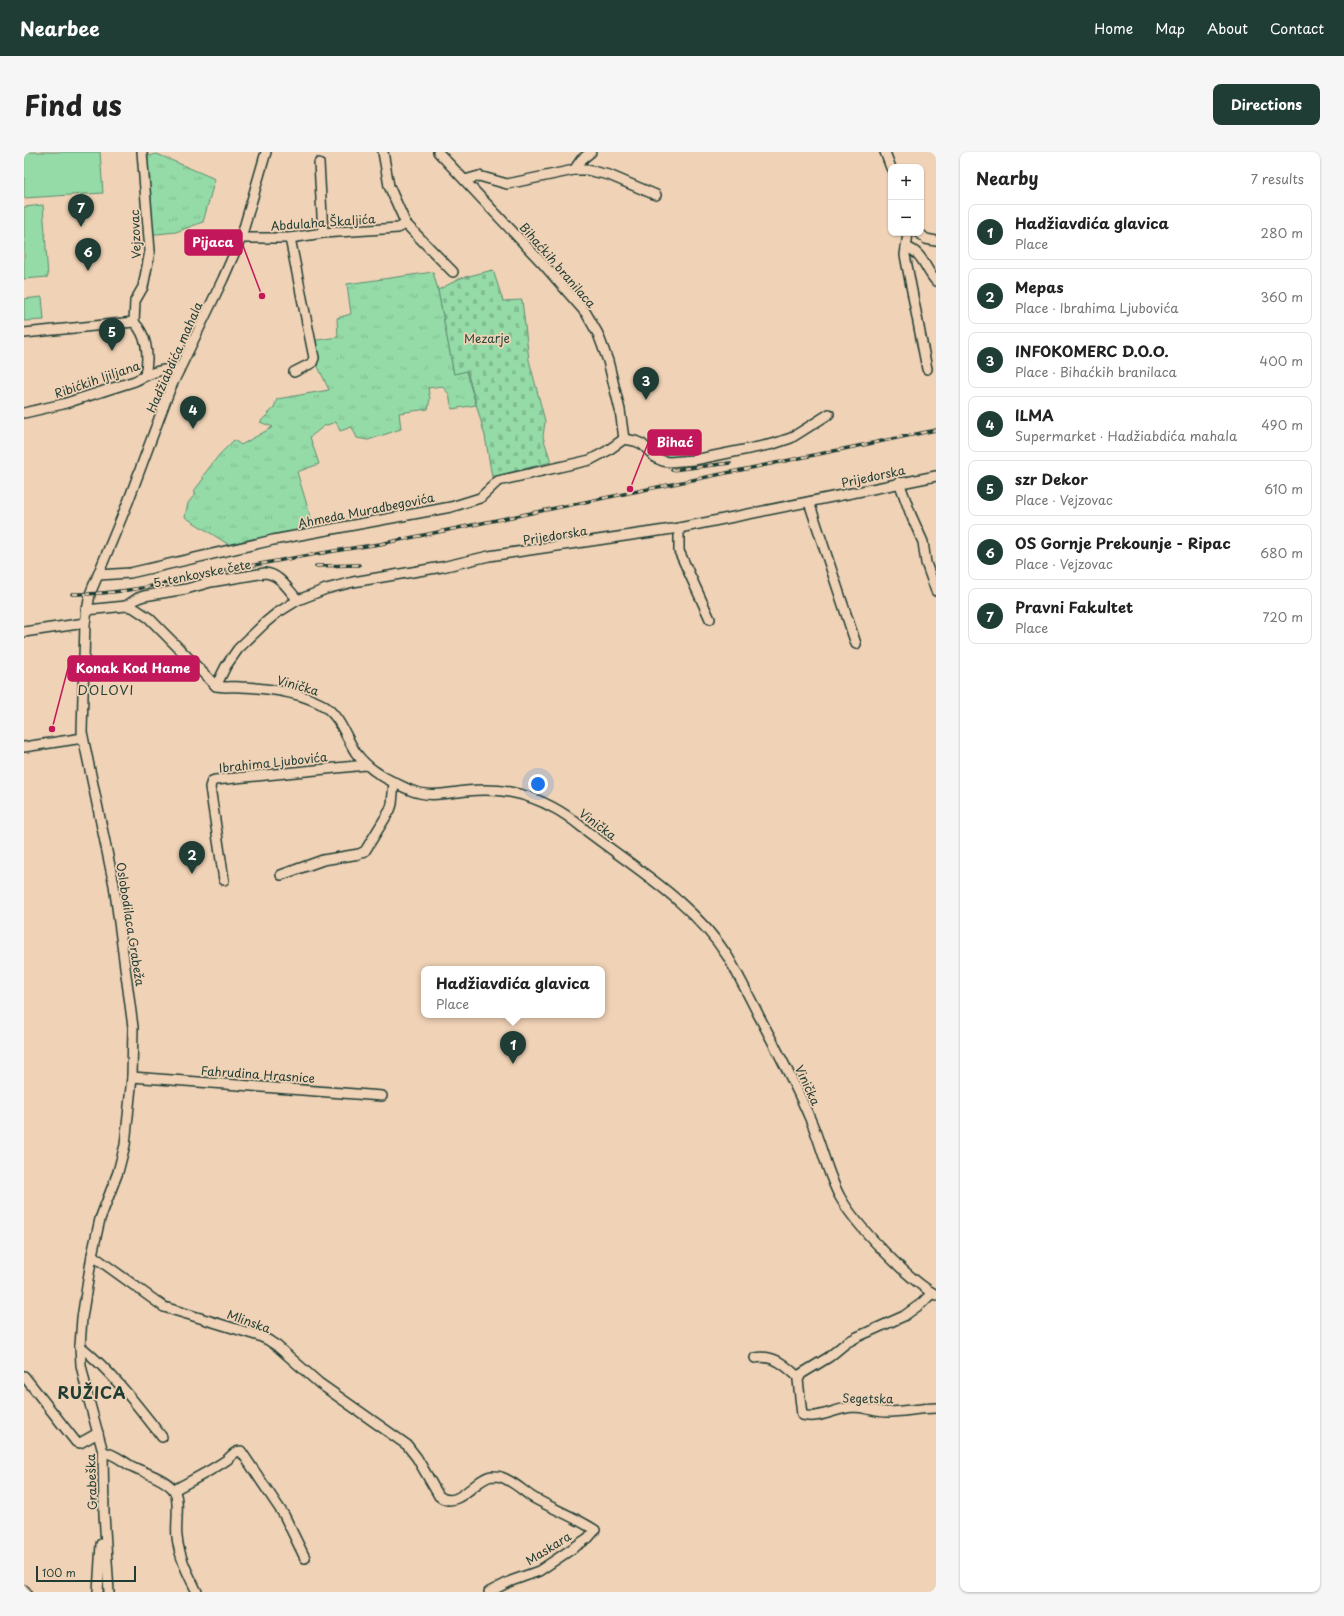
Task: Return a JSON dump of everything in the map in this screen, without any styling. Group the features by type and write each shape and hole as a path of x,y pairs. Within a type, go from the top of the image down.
{"street":[{"name":"Vejzovac","path":"134,322 135,300 143,287 148,268 150,251 142,152"},
{"name":"Hadžiabdića mahala","path":"90,594 99,575 178,370 220,286 241,238 266,152"},
{"path":"383,152 389,186 406,224 453,272"},
{"name":"Bihaćkih branilaca","path":"438,152 586,314 598,334 608,361 620,410 624,439"},
{"path":"574,170 581,160 591,152"},
{"path":"885,152 890,164"},
{"path":"319,163 323,233"},
{"path":"465,180 480,176 507,184 574,170 587,170 609,175 656,195"},
{"name":"Abdulaha Škaljića","path":"241,238 290,238 323,233 398,228 406,224"},
{"path":"907,236 904,255 926,369"},
{"path":"922,236 926,239 936,241"},
{"path":"290,238 314,358 312,363 294,372"},
{"path":"906,247 914,251 924,260 936,281"},
{"path":"24,333 134,322 142,332 146,345 147,366 145,375"},
{"name":"Ribićkih ljiljana","path":"24,412 63,404 135,381 145,375 168,369 178,370"},
{"path":"624,439 635,440 642,444 656,458 663,461 694,460 766,445 791,438 829,414"},
{"name":"Ahmeda Muradbegovića","path":"99,575 130,573 273,540 451,507 480,498 498,481 590,460 608,452 624,439"},
{"name":"Prijedorska","path":"216,686 226,666 238,649 277,612 298,600 326,589 388,575 489,556 679,528 899,482 936,476"},
{"path":"899,482 923,542 926,563 936,590"},
{"path":"809,502 856,644"},
{"path":"679,528 679,551 710,619"},
{"name":"5. tenkovske čete","path":"126,606 144,596 264,573 274,575 278,578 298,600"},
{"name":"Oslobodilaca Grabeža","path":"90,594 86,610 85,623 82,724 83,738 114,884 133,1027 132,1077 125,1145 118,1172 100,1219 92,1255"},
{"path":"86,610 126,606 134,608 149,618 216,686"},
{"path":"24,632 85,623"},
{"name":"Vinička","path":"216,686 238,686 277,690 304,697 331,711 341,724 356,752 366,765 376,773 413,791 423,794 431,795 463,791 498,790 518,793 542,802 566,815 643,872 696,918 710,933 727,956 775,1046 811,1120 821,1145 830,1176 845,1206 852,1216 887,1254 934,1294"},
{"path":"24,747 83,738"},
{"name":"Ibrahima Ljubovića","path":"224,880 210,787 212,781 261,774 366,765"},
{"path":"281,875 323,860 359,854 365,851 390,810 394,782"},
{"name":"Fahrudina Hrasnice","path":"132,1077 382,1096"},
{"name":"Grabeška","path":"92,1255 82,1318 80,1346 81,1364 103,1452 104,1514 109,1592"},
{"name":"Mlinska","path":"92,1255 164,1306 259,1336 277,1346 318,1383 407,1445 417,1458 439,1496 444,1500 451,1500 468,1492 491,1476 501,1477 533,1497 595,1530"},
{"path":"755,1358 769,1357 778,1361 798,1376 830,1357 846,1343 904,1316 934,1294"},
{"path":"80,1346 96,1359 118,1382 162,1437"},
{"path":"24,1376 76,1442 80,1443 98,1433"},
{"name":"Segetska","path":"798,1376 802,1415 819,1415 852,1407 885,1412 936,1408"},
{"path":"103,1452 108,1452 126,1464 156,1478 174,1490 177,1505 176,1537 180,1558 197,1592"},
{"path":"174,1490 205,1473 236,1452 241,1452 284,1516 305,1558"},
{"path":"98,1592 101,1520 104,1514"},
{"name":"Maskara","path":"489,1592 511,1581 539,1571 588,1538 595,1530"}],"green space":[{"path":"24,152 100,152 103,193 24,198"},
{"path":"157,154 215,179 203,222 176,232 147,235 142,157"},
{"path":"43,205 48,277 24,279 24,207"},
{"name":"Mezarje","path":"493,270 503,301 522,300 529,360 545,421 543,437 551,462 492,477 485,436 467,371 454,374 438,290 461,278"},
{"path":"433,272 438,290 454,374 466,371 476,405 452,409 449,394 442,386 428,388 430,399 428,409 399,413 401,429 368,440 357,438 352,427 340,431 336,422 324,426 310,437 319,464 297,472 315,532 234,548 185,517 188,503 196,493 194,491 204,478 202,477 219,455 234,440 241,445 273,427 260,422 274,408 277,399 329,390 314,358 311,341 338,337 337,318 351,314 347,284"},
{"path":"42,297 44,320 24,321 24,299"},
{"path":"684,432 687,434 694,460 662,466 655,436"}],"railway":[{"path":"72,594 108,593 143,588 276,561 380,544 936,430"},
{"path":"672,470 730,463"},
{"path":"316,566 359,565"}],"place":[{"name":"Pravni Fakultet","path":"81,227"},
{"name":"OS Gornje Prekounje - Ripac","path":"88,271"},
{"name":"Pijaca","path":"262,296"},
{"name":"szr Dekor","path":"112,351"},
{"name":"INFOKOMERC D.O.O.","path":"646,400"},
{"name":"ILMA","path":"193,429"},
{"name":"Bihać","path":"630,489"},
{"name":"Konak Kod Hame","path":"52,729"},
{"name":"Mepas","path":"192,874"},
{"name":"Hadžiavdića glavica","path":"513,1064"}],"district":[{"name":"DOLOVI","path":"106,689"},
{"name":"RUŽICA","path":"92,1392"}]}
